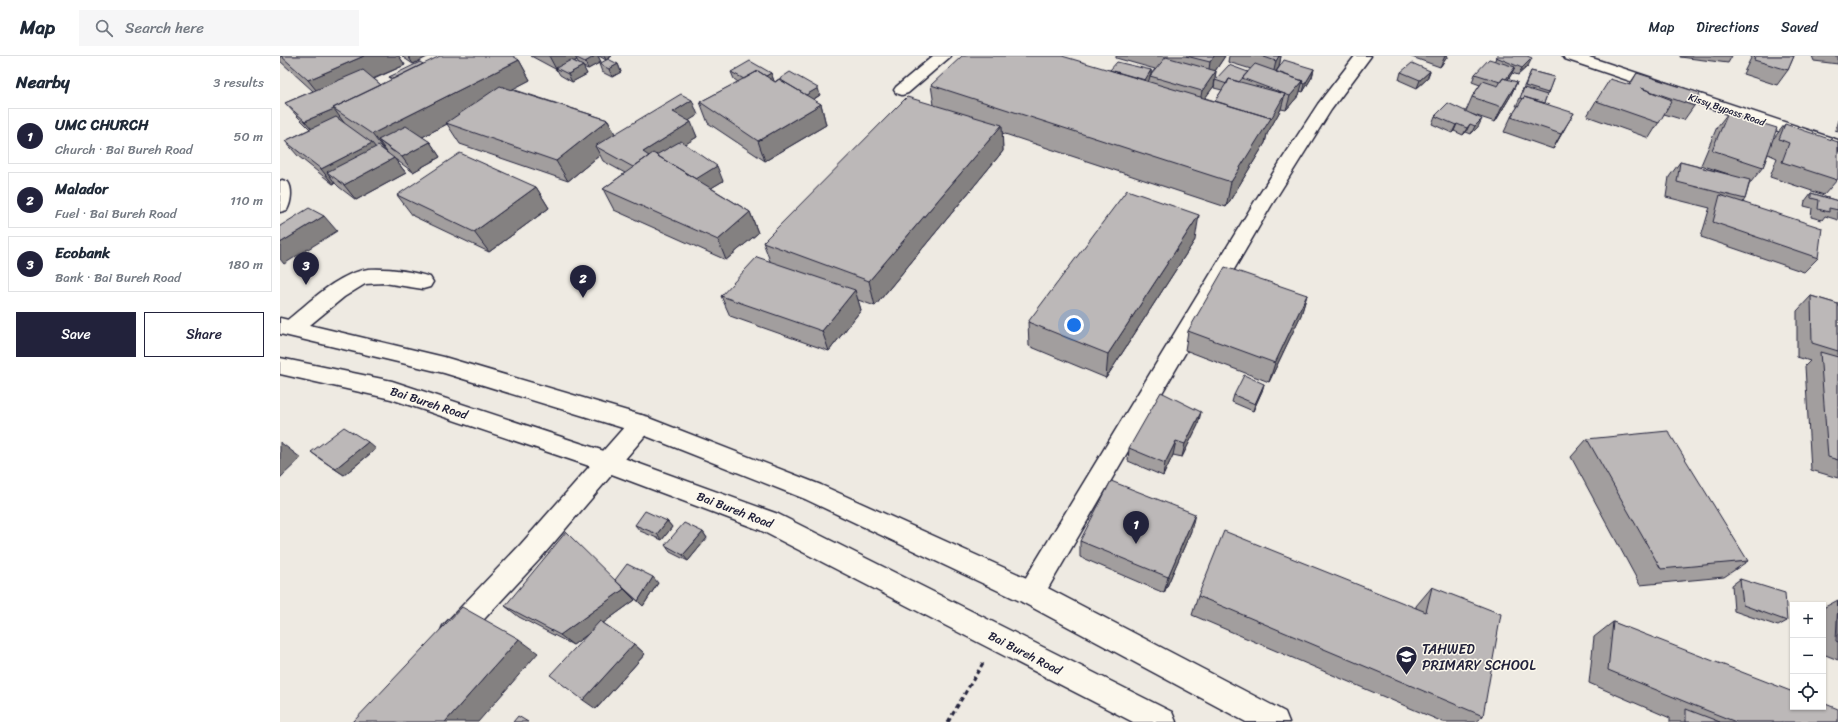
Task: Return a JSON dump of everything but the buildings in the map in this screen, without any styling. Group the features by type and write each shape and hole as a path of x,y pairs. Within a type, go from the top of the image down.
{"main road":[{"path":"902,90 942,56"},
{"path":"1031,594 1262,205 1324,108 1362,56"},
{"name":"Kissy Bypass Road","path":"1571,56 1838,146"},
{"path":"280,206 282,186"},
{"path":"286,327 361,277 375,276 423,282"},
{"path":"286,327 444,365 642,424 813,492 1031,594 1275,722"},
{"name":"Bai Bureh Road","path":"280,366 392,390 607,462 769,522 1160,721"},
{"path":"434,654 530,552 607,462 642,424"}],"path":[{"path":"948,722 997,638"}],"place":[{"name":"Ecobank","path":"306,285"},
{"name":"Malador","path":"583,298"},
{"name":"UMC CHURCH","path":"1136,544"},
{"name":"TAHWED PRIMARY SCHOOL","path":"1406,676"}]}
